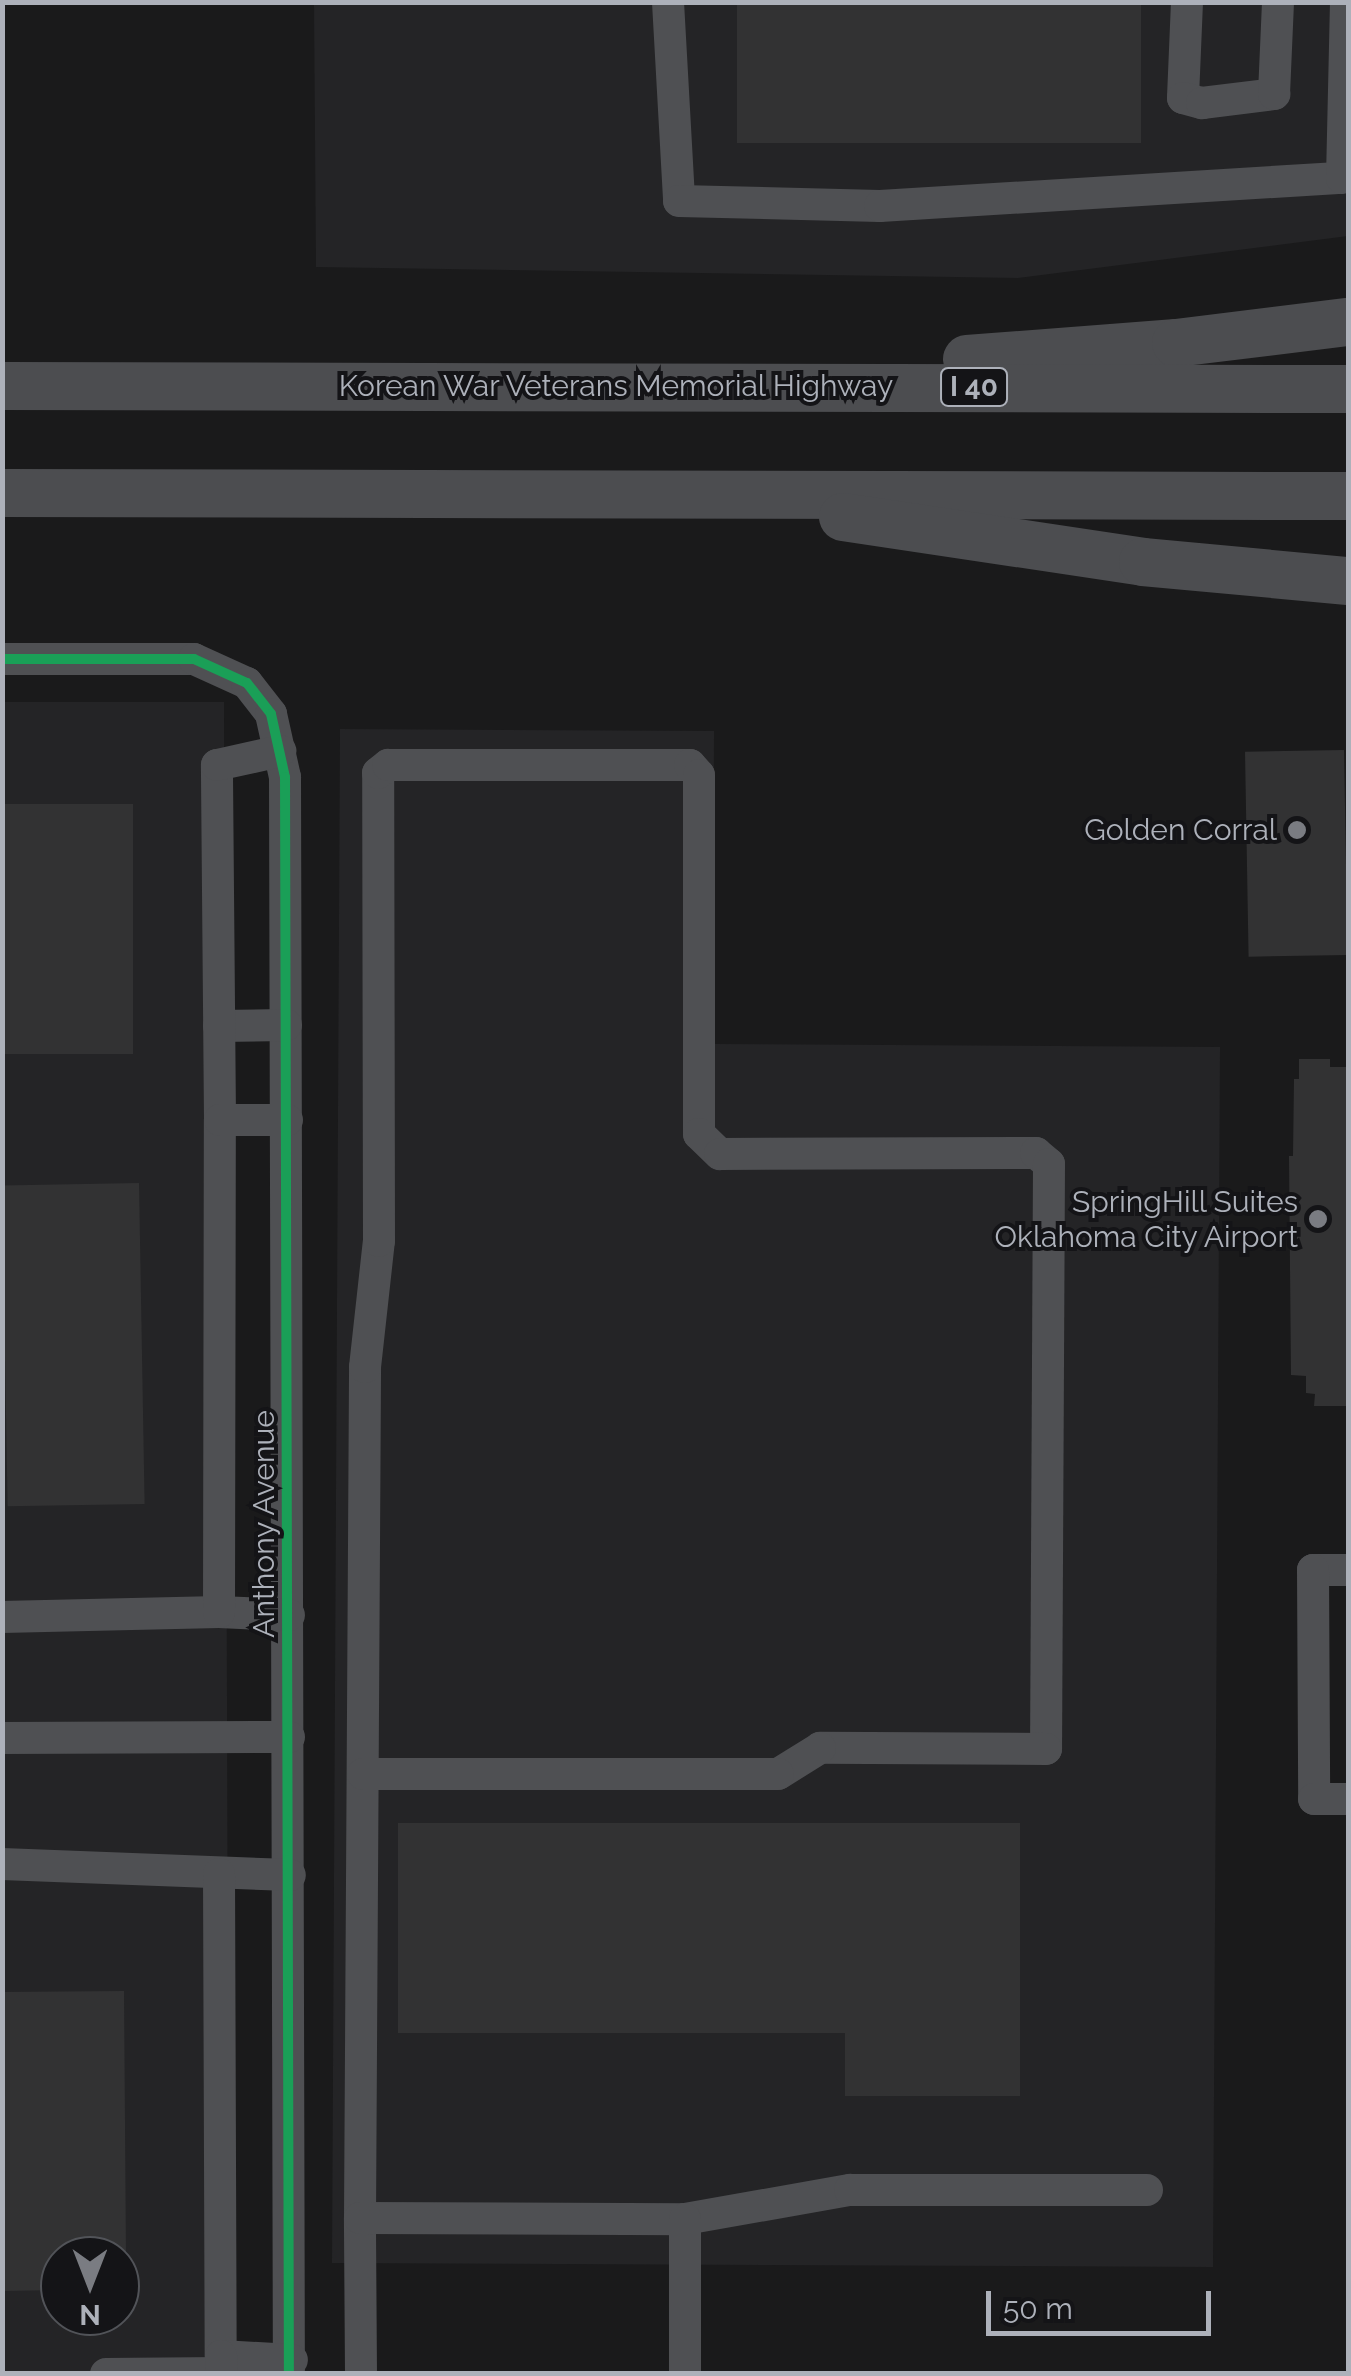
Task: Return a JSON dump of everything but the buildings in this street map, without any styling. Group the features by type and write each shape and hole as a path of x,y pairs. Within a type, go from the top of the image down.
{"highway":[{"path":"600,385 1176,343 1348,322"},
{"name":"Korean War Veterans Memorial Highway","path":"2,386 1348,388"},
{"path":"2,493 1348,496"},
{"path":"697,493 1052,550 1348,581"}],"street":[{"path":"668,2 678,201 880,206 1342,178 1346,2"},
{"path":"1187,2 1183,98 1202,103 1274,94 1278,2"},
{"name":"Anthony Avenue","path":"2,660 194,658 247,683 271,714 285,777 290,2367"},
{"path":"218,1612 217,765 280,751"},
{"path":"361,2374 360,2218 365,1367 379,1241 378,774 388,766 690,765 699,775 699,1134 720,1154 1036,1153 1050,1164 1046,1749 820,1748 778,1774 363,1774"},
{"path":"219,1026 286,1025"},
{"path":"220,1120 287,1120"},
{"path":"1348,1570 1313,1570 1314,1799 1348,1799"},
{"path":"2,1617 218,1612 289,1615"},
{"path":"2,1738 289,1737"},
{"path":"2,1864 290,1874"},
{"path":"106,2374 222,2373 218,1874"},
{"path":"360,2218 684,2219 850,2190 1147,2190"},
{"path":"684,2219 685,2374"},
{"path":"221,2356 290,2367"}],"shaded area":[{"path":"314,3 1348,3 1348,236 1018,278 316,267"},
{"path":"3,702 224,702 229,2373 3,2374"},
{"path":"340,729 714,731 713,1044 1220,1047 1213,2267 332,2263"}],"cycle path":[{"path":"2,659 194,659 247,683 271,714 285,777 289,2374"}],"place":[{"name":"Golden Corral","path":"1297,830"},
{"name":"SpringHill Suites Oklahoma City Airport","path":"1318,1219"}]}
